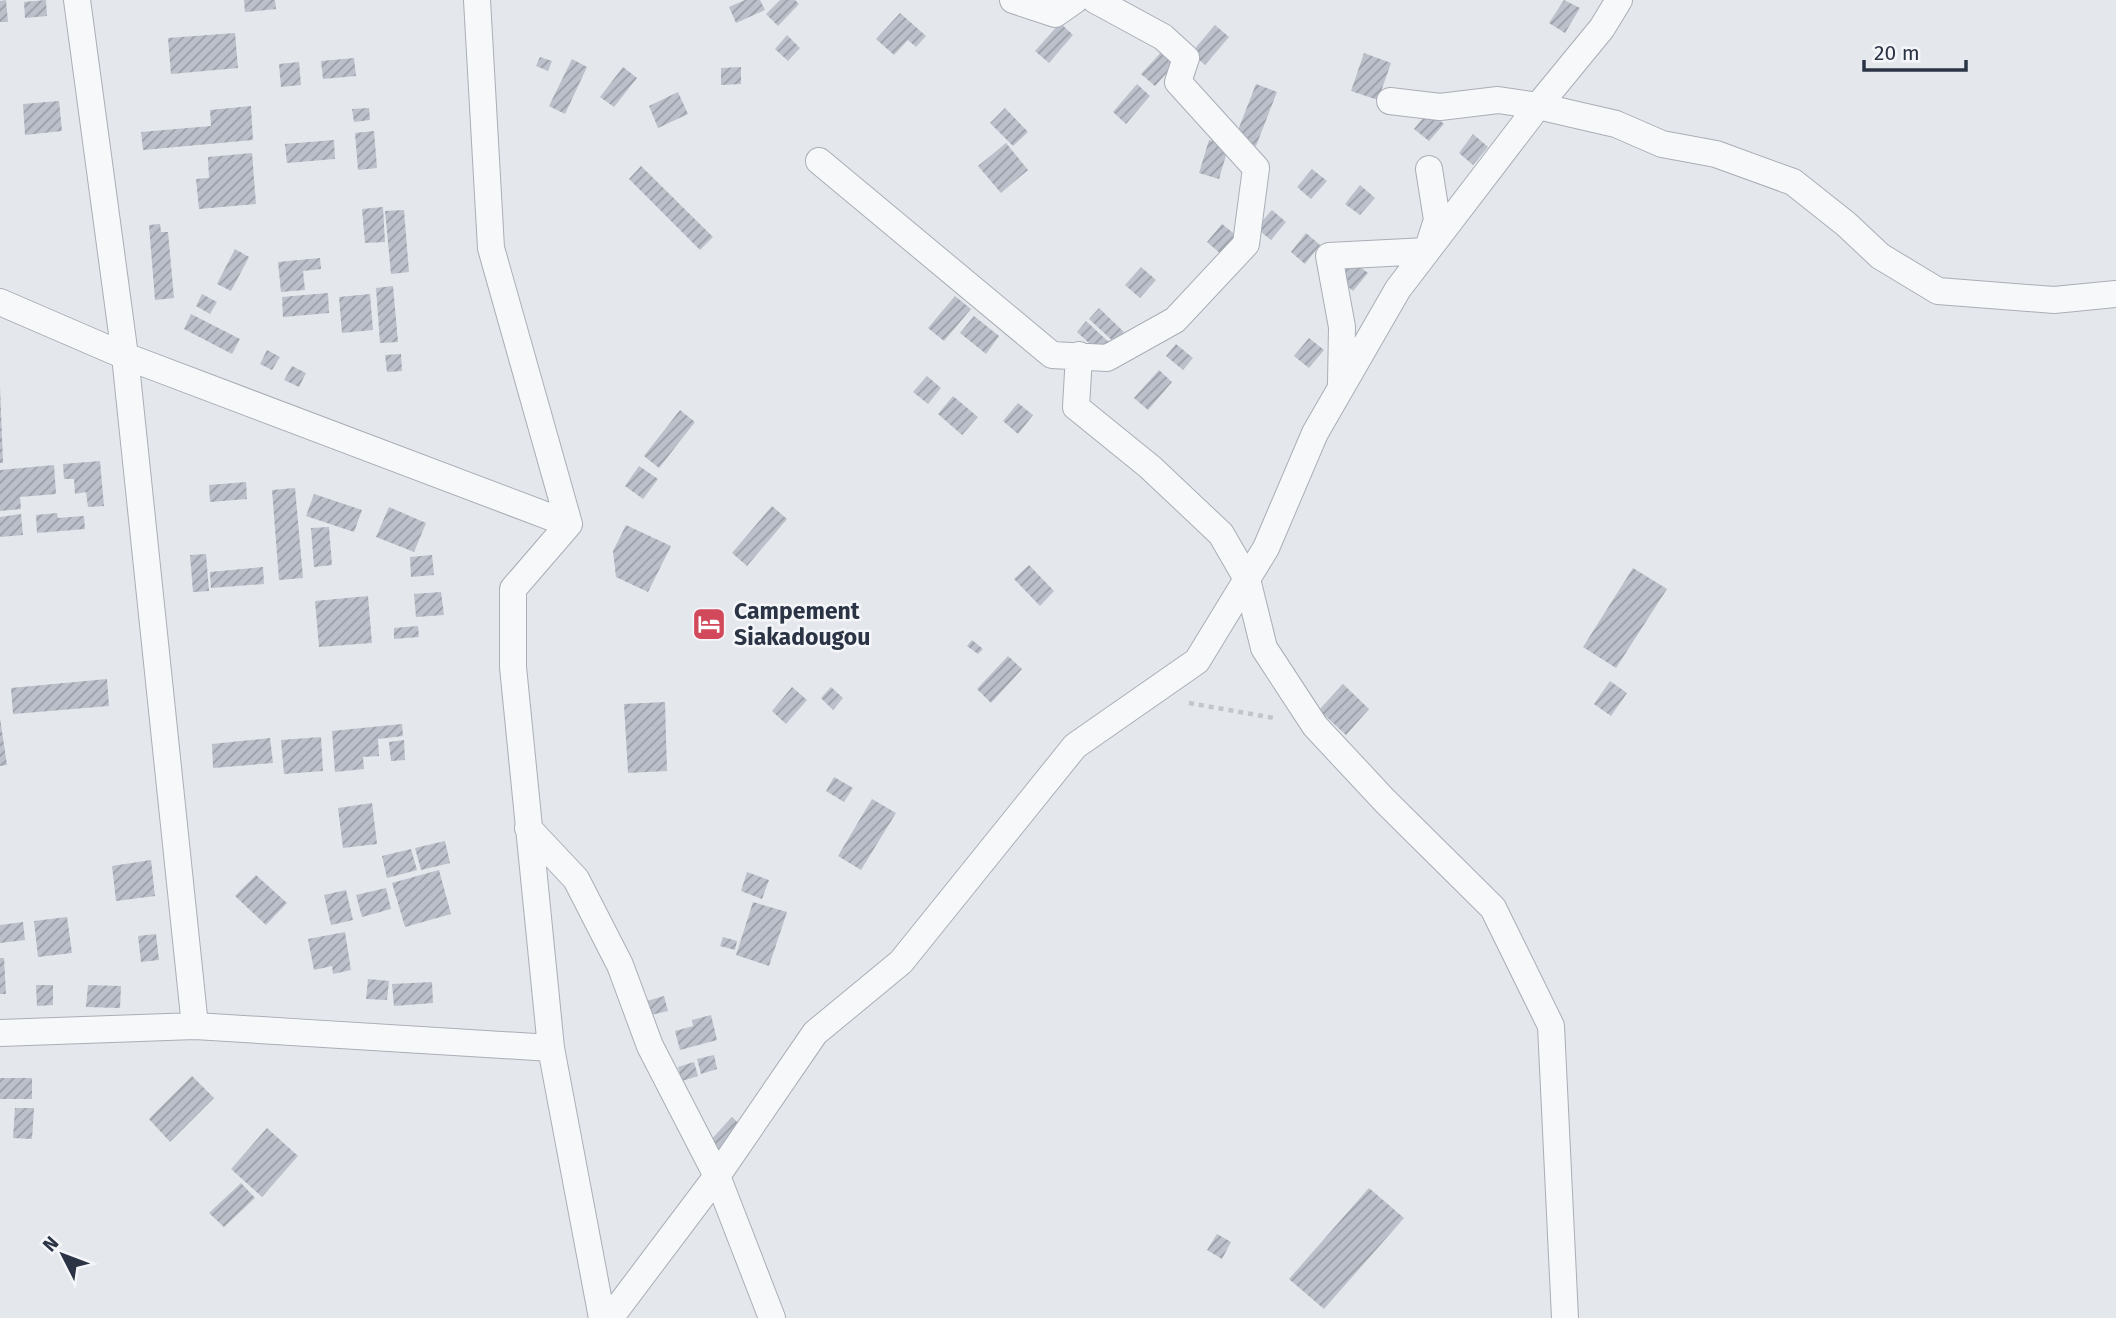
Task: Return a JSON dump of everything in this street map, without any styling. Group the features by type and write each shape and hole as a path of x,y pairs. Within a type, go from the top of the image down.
{"street":[{"path":"77,0 124,356 195,1026"},
{"path":"477,0 491,248 569,524"},
{"path":"1013,0 1055,14 1075,0"},
{"path":"819,161 1052,355 1107,358 1175,320 1246,244 1256,168 1178,82 1186,58 1163,37 1095,0"},
{"path":"610,1318 718,1176 815,1032 901,962 1076,746 1197,661 1266,548 1315,433 1398,289 1538,106 1602,28 1619,0"},
{"path":"1390,101 1440,107 1497,100 1538,106 1616,124 1662,144 1716,153 1793,182 1846,224 1880,256 1938,291 2054,300 2116,294"},
{"path":"1427,251 1437,220 1429,169"},
{"path":"1341,386 1342,327 1329,256 1427,251"},
{"path":"0,302 124,356 569,524"},
{"path":"1079,355 1076,407 1150,467 1221,534 1247,579 1264,648 1315,726 1385,801 1493,908 1551,1026 1565,1318"},
{"path":"569,524 513,589 513,667 551,1048 602,1318"},
{"path":"528,828 576,879 620,965 650,1046 718,1176 772,1318"},
{"path":"0,1034 195,1026 551,1048"}],"path":[{"path":"1139,701 1191,703 1315,726"}],"building":[{"path":"6,0 8,22 0,22 0,1"},
{"path":"46,0 47,16 25,18 24,2"},
{"path":"244,0 275,0 276,9 245,12"},
{"path":"745,0 760,0 765,10 736,23 729,7"},
{"path":"780,0 795,0 799,4 778,26 766,14"},
{"path":"1564,0 1580,8 1565,33 1549,23"},
{"path":"900,13 926,36 916,47 908,40 894,55 876,39"},
{"path":"1060,23 1073,35 1049,63 1035,51"},
{"path":"1215,25 1229,37 1205,65 1191,53"},
{"path":"235,33 238,68 171,74 168,38"},
{"path":"787,35 800,48 788,61 775,49"},
{"path":"1166,47 1180,58 1155,86 1141,74"},
{"path":"1364,53 1391,63 1378,100 1351,91"},
{"path":"540,57 552,61 548,71 536,66"},
{"path":"354,58 356,76 323,79 321,61"},
{"path":"572,59 587,67 565,114 549,106"},
{"path":"299,62 301,85 281,87 279,64"},
{"path":"623,67 637,78 614,107 600,97"},
{"path":"741,67 741,84 721,85 721,68"},
{"path":"1137,84 1150,96 1126,124 1113,112"},
{"path":"1256,84 1277,92 1256,146 1235,138"},
{"path":"678,92 688,114 658,128 649,106"},
{"path":"59,101 62,131 25,135 23,104"},
{"path":"251,106 253,140 143,150 141,132 211,126 210,110"},
{"path":"369,108 370,120 354,122 352,109"},
{"path":"1005,108 1028,132 1013,146 990,123"},
{"path":"1429,111 1444,124 1429,141 1414,129"},
{"path":"374,131 377,168 358,170 355,133"},
{"path":"1473,134 1488,147 1473,165 1459,153"},
{"path":"334,140 335,159 287,163 285,144"},
{"path":"1209,140 1229,145 1219,179 1199,173"},
{"path":"1006,143 1028,170 1001,193 978,166"},
{"path":"252,153 256,204 199,209 196,179 209,178 208,157"},
{"path":"641,166 713,237 700,250 629,179"},
{"path":"1312,169 1327,181 1311,199 1297,187"},
{"path":"1360,185 1375,198 1360,215 1345,204"},
{"path":"383,207 385,242 365,243 362,209"},
{"path":"404,210 409,272 391,274 385,211"},
{"path":"1272,210 1286,222 1271,240 1256,228"},
{"path":"160,224 161,232 168,232 174,298 155,300 149,225"},
{"path":"1222,224 1237,236 1221,254 1207,242"},
{"path":"1306,233 1320,245 1305,264 1291,252"},
{"path":"235,249 249,257 231,291 217,284"},
{"path":"320,258 321,269 303,271 305,290 281,292 278,262"},
{"path":"1353,261 1368,273 1353,291 1339,279"},
{"path":"1141,267 1156,280 1140,298 1125,285"},
{"path":"393,286 398,342 380,343 376,288"},
{"path":"328,293 329,313 283,317 282,297"},
{"path":"202,294 217,302 210,314 196,306"},
{"path":"370,294 373,330 342,333 339,297"},
{"path":"955,296 971,309 944,341 928,328"},
{"path":"1099,308 1124,332 1115,343 1089,319"},
{"path":"191,314 240,339 232,354 184,329"},
{"path":"974,316 999,336 986,354 960,333"},
{"path":"1086,321 1112,345 1102,355 1077,332"},
{"path":"1309,338 1324,350 1309,368 1294,356"},
{"path":"1176,344 1193,358 1183,370 1166,356"},
{"path":"267,350 280,357 272,370 260,364"},
{"path":"401,354 402,371 387,372 385,355"},
{"path":"292,366 306,373 299,387 284,380"},
{"path":"1159,370 1172,382 1148,410 1134,398"},
{"path":"927,376 941,388 928,404 913,392"},
{"path":"0,386 3,463 0,463"},
{"path":"953,396 978,417 962,435 938,414"},
{"path":"1018,403 1033,415 1018,434 1003,421"},
{"path":"680,410 695,422 659,468 644,456"},
{"path":"100,461 104,506 88,507 86,492 75,494 74,479 64,479 63,464"},
{"path":"54,465 56,494 20,497 21,509 0,511 0,470"},
{"path":"639,466 658,479 643,499 625,486"},
{"path":"246,482 247,499 210,502 209,485"},
{"path":"295,488 303,578 279,580 272,490"},
{"path":"314,494 362,510 354,532 306,516"},
{"path":"772,506 787,519 747,566 732,553"},
{"path":"389,507 426,523 414,552 376,537"},
{"path":"57,513 58,518 84,516 85,529 37,533 36,515"},
{"path":"21,514 23,535 0,537 0,517"},
{"path":"626,525 671,546 648,592 616,577 613,551"},
{"path":"329,527 332,565 314,567 311,528"},
{"path":"206,554 209,591 193,592 190,555"},
{"path":"432,555 434,575 411,577 410,557"},
{"path":"1029,565 1054,591 1040,606 1014,579"},
{"path":"263,567 264,584 211,588 210,572"},
{"path":"1633,568 1667,589 1616,668 1583,647"},
{"path":"441,592 444,615 416,617 414,594"},
{"path":"368,596 372,643 319,647 315,601"},
{"path":"418,626 419,637 394,639 394,628"},
{"path":"972,640 983,649 978,654 967,646"},
{"path":"1008,656 1022,669 991,703 977,689"},
{"path":"107,679 109,706 13,714 11,688"},
{"path":"1610,681 1627,693 1611,716 1594,704"},
{"path":"1343,684 1369,709 1346,735 1319,710"},
{"path":"792,687 807,700 786,724 772,711"},
{"path":"831,687 843,698 833,710 821,698"},
{"path":"665,702 667,771 628,773 624,704"},
{"path":"0,718 7,765 0,766"},
{"path":"402,724 403,736 378,739 379,756 363,757 364,769 335,772 332,731"},
{"path":"321,737 323,771 284,774 281,740"},
{"path":"270,738 273,763 213,768 212,744"},
{"path":"404,740 405,760 391,761 389,742"},
{"path":"834,777 853,788 844,802 826,791"},
{"path":"872,799 896,813 861,870 838,856"},
{"path":"372,803 377,844 343,848 338,808"},
{"path":"445,841 450,863 421,870 415,848"},
{"path":"411,849 417,870 387,878 382,856"},
{"path":"151,860 155,896 116,901 112,866"},
{"path":"439,870 451,914 405,927 392,883"},
{"path":"747,872 769,880 762,899 741,891"},
{"path":"256,875 287,903 266,925 235,896"},
{"path":"386,888 391,909 362,917 356,895"},
{"path":"346,890 353,920 331,925 324,895"},
{"path":"753,902 787,912 769,966 736,955"},
{"path":"67,917 72,953 38,957 34,921"},
{"path":"23,922 25,940 0,943 0,925"},
{"path":"345,932 351,970 333,974 332,966 314,970 308,939"},
{"path":"156,934 159,960 141,962 138,936"},
{"path":"723,937 737,941 735,950 720,946"},
{"path":"0,958 4,958 6,994 0,994"},
{"path":"368,979 389,981 387,1000 366,999"},
{"path":"432,982 433,1003 394,1006 392,984"},
{"path":"36,985 53,985 53,1005 37,1006"},
{"path":"88,985 121,986 120,1008 86,1007"},
{"path":"664,996 668,1011 651,1015 647,1001"},
{"path":"711,1015 717,1040 680,1050 675,1031 693,1026 692,1020"},
{"path":"714,1055 717,1069 701,1074 697,1059"},
{"path":"694,1062 698,1076 682,1081 678,1067"},
{"path":"192,1076 214,1098 170,1142 149,1119"},
{"path":"0,1078 32,1078 32,1099 0,1099"},
{"path":"15,1108 34,1108 32,1139 13,1138"},
{"path":"732,1117 746,1130 723,1157 708,1143"},
{"path":"267,1128 298,1156 262,1197 231,1169"},
{"path":"241,1183 255,1198 224,1227 209,1213"},
{"path":"1369,1188 1404,1218 1324,1309 1289,1279"},
{"path":"1217,1234 1231,1242 1222,1259 1207,1250"}],"place":[{"name":"Campement Siakadougou","path":"709,624"}]}
